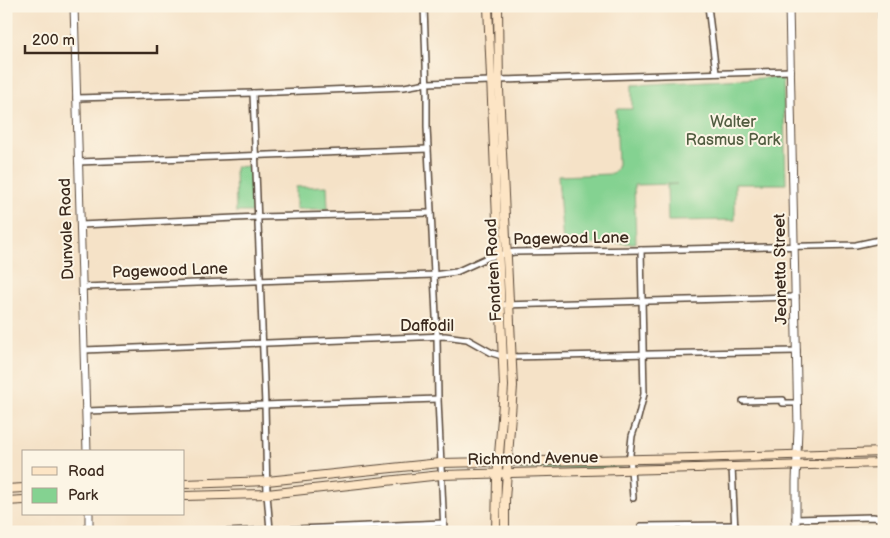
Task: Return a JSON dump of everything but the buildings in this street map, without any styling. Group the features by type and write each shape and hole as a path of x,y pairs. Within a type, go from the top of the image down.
{"main road":[{"path":"495,81 495,63 490,50 489,8 498,8"},
{"name":"Fondren Road","path":"496,532 504,386 495,196 497,141 495,81 498,8"},
{"name":"Fondren Road","path":"495,81 501,118 497,141 504,196 513,386 505,500 505,532"},
{"path":"495,196 504,196"},
{"name":"Richmond Avenue","path":"185,484 267,481 440,463 884,452"},
{"name":"Richmond Avenue","path":"185,496 267,494 440,475 884,463"},
{"path":"383,469 384,481"},
{"path":"325,475 327,488"},
{"path":"209,483 210,495"},
{"path":"6,489 22,488"},
{"path":"6,501 22,500"}],"street":[{"name":"Dunvale Road","path":"74,6 87,450"},
{"path":"424,6 428,149 437,337 440,475 444,532"},
{"path":"708,6 716,73"},
{"name":"Jeanetta Street","path":"789,6 798,403 796,532"},
{"path":"881,6 884,63"},
{"path":"76,98 404,87 427,83 791,71"},
{"path":"253,93 267,494 270,530"},
{"path":"78,162 428,149"},
{"path":"80,225 431,213"},
{"name":"Pagewood Lane","path":"82,287 433,275 456,272 489,257 507,253 856,244 884,239"},
{"path":"633,498 631,470 632,436 644,394 641,250"},
{"path":"500,305 796,297"},
{"name":"Daffodil","path":"84,350 445,336 467,340 492,353 512,357 797,351"},
{"path":"86,411 438,399"},
{"path":"743,401 783,400 783,403 798,403"},
{"path":"732,467 735,532"},
{"path":"89,516 89,532"},
{"path":"795,519 873,517 884,519"},
{"path":"227,532 443,523"},
{"path":"641,526 735,525"}],"green space":[{"name":"Walter Rasmus Park","path":"783,77 786,184 735,184 735,220 668,221 667,185 677,184 634,185 636,243 563,245 558,176 611,174 616,170 618,164 616,109 632,109 632,85"},
{"path":"250,166 252,212 236,212 235,167"},
{"path":"327,186 328,209 296,209 296,187"},
{"path":"619,463 625,465 617,468 519,470 516,468 520,467"}]}
